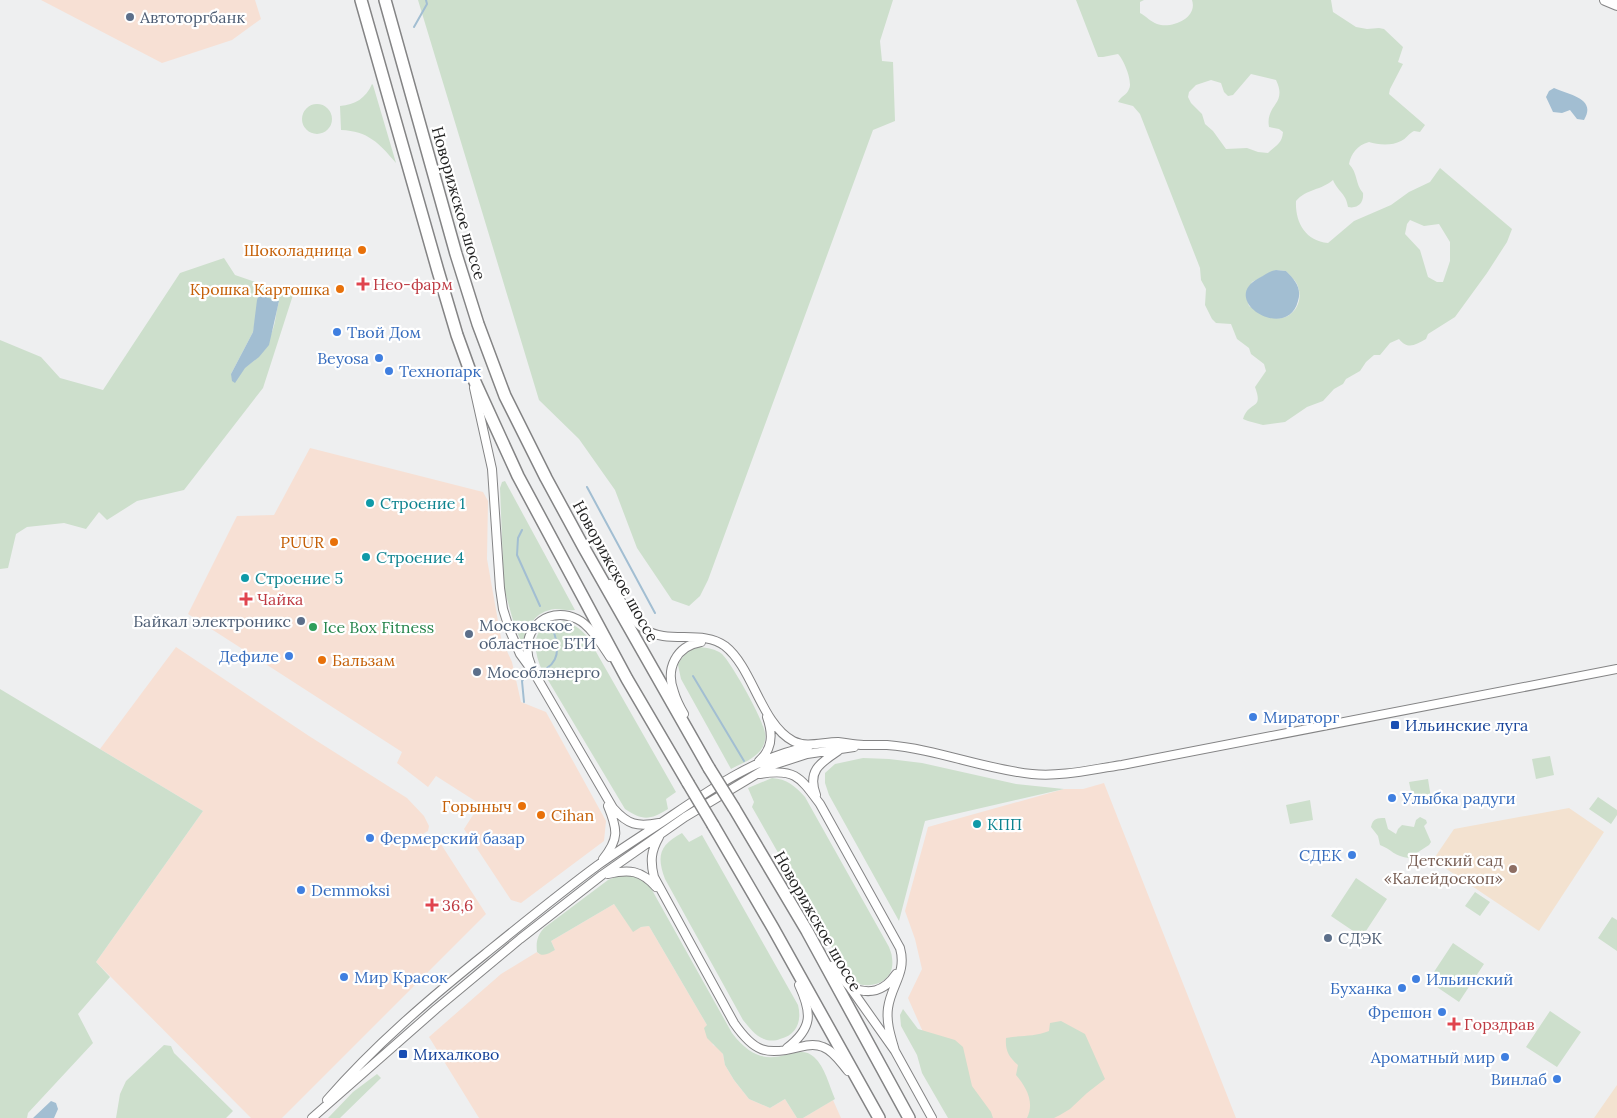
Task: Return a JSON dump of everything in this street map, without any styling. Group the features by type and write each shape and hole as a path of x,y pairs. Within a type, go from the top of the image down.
{"highway":[{"path":"361,0 440,280 468,365 485,406 518,476 627,679 773,928 879,1118"},
{"name":"Новорижское шоссе","path":"386,0 456,254 478,324 505,396 584,548 692,739 807,931 909,1118"}],"main road":[{"path":"1605,0 1617,5"}],"street":[{"path":"468,365 492,469 503,610 520,654 536,676"},
{"path":"584,548 634,619 643,628 661,636 710,641 724,646 736,658 763,706 778,728 793,741 803,744 837,742 887,745 926,750 1014,772 1051,775 1066,774 1617,669"},
{"path":"627,679 580,620 570,616 550,616 540,621 530,636 527,648 528,659 536,676 613,808 629,822 644,826 662,822"},
{"path":"692,739 688,722 673,692 670,675 672,664 683,648 698,642 710,641"},
{"path":"752,771 769,748 772,740 770,726 763,706"},
{"path":"311,1118 436,1009 520,939 602,875 778,754 823,743"},
{"path":"311,1118 350,1073 404,1021 514,930 598,865 706,794 752,771 807,754 863,745"},
{"path":"840,749 820,763 815,770 813,786 820,804 900,948 903,962 888,1008 889,1028 895,1051"},
{"path":"752,771 790,773 804,784 820,804"},
{"path":"598,865 615,842 616,834 615,823 603,792"},
{"path":"661,835 652,850 650,858 654,877 743,1036 756,1047 774,1052 805,1045 823,1047 830,1051 860,1084"},
{"path":"602,875 623,870 634,872 652,882 662,894"},
{"path":"773,928 806,999 808,1011 806,1028 801,1036 785,1050"},
{"path":"807,931 895,1051 932,1118"},
{"path":"849,986 866,992 875,992 883,988 896,973 900,948"}],"shaded area":[{"path":"41,0 255,0 261,19 232,40 162,63"},
{"path":"310,448 483,492 488,501 487,559 501,638 512,662 521,702 546,712 606,821 604,841 521,903 511,900 464,829 480,804 436,776 428,787 397,763 402,752 188,614 237,516 274,515"},
{"path":"176,647 309,736 407,798 424,816 429,826 428,831 421,835 425,842 437,838 486,914 282,1118 251,1118 96,962 203,811 100,749"},
{"path":"1104,783 1236,1118 961,1118 908,998 922,969 915,939 905,911 928,827 1064,789 1083,789"},
{"name":"Детский сад «Калейдоскоп»","path":"1569,808 1604,832 1539,931 1433,860 1454,829"},
{"path":"614,904 633,931 649,926 707,1025 713,1045 719,1048 723,1054 725,1065 749,1099 770,1108 785,1099 797,1118 479,1118 429,1037 501,974 537,952 539,954 555,950 551,941"},
{"path":"1617,1085 1617,1118 1594,1118"},
{"path":"833,1100 841,1118 803,1118"}],"green space":[{"path":"418,0 893,0 880,41 882,61 893,62 895,121 873,130 708,580 700,596 689,606 672,600 637,548 615,490 579,439 539,400"},
{"path":"1076,0 1144,0 1140,2 1140,13 1155,23 1170,25 1188,17 1193,6 1192,0 1331,0 1333,12 1356,27 1384,29 1403,47 1398,62 1403,64 1389,94 1425,125 1420,132 1414,131 1397,143 1377,144 1369,142 1355,150 1349,164 1363,193 1360,204 1348,207 1344,195 1333,180 1300,197 1296,201 1297,216 1303,229 1313,239 1328,243 1354,221 1391,205 1409,192 1430,182 1440,168 1512,229 1507,242 1455,317 1428,334 1426,339 1412,345 1405,344 1399,339 1390,343 1380,355 1374,355 1360,371 1346,379 1343,384 1334,389 1323,401 1307,407 1285,422 1263,425 1243,419 1249,409 1257,403 1255,387 1266,371 1264,364 1251,354 1249,348 1237,339 1231,324 1216,323 1212,319 1205,305 1206,289 1201,280 1200,268 1140,114 1133,106 1118,102 1127,93 1130,86 1125,66 1118,54 1098,57","holes":["1251,74 1276,80 1279,88 1278,100 1270,113 1269,127 1283,132 1278,144 1268,153 1247,148 1226,149 1213,131 1205,124 1202,114 1188,97 1189,92 1196,85 1211,80 1221,83 1224,92 1228,96 1233,95","1410,220 1424,226 1439,224 1450,242 1450,261 1443,282 1437,282 1428,277 1420,250 1405,234","1276,270 1286,271 1297,285 1299,293 1298,305 1286,317 1274,318 1265,315 1249,306 1246,296 1252,282"]},
{"path":"372,84 396,163 372,139 359,133 341,130 340,106 359,100 367,93"},
{"path":"317,104 323,105 331,113 331,125 323,133 317,134 311,133 303,125 302,119 303,113 311,105"},
{"path":"224,258 235,275 293,295 263,388 184,490 137,501 107,520 99,512 86,529 64,523 27,527 16,534 8,568 0,569 0,340 41,357 60,378 103,390 180,273","holes":["279,302 273,329 262,352 252,362 231,374 253,332 255,322"]},
{"path":"505,481 575,610 548,610 537,616 529,626 522,644 504,588 500,488 502,482"},
{"path":"561,621 575,626 587,636 676,792 666,799 668,809 662,813 646,818 637,816 625,809 542,670 537,654 536,638 544,627"},
{"path":"700,647 717,651 727,660 753,704 765,733 762,749 750,759 731,769 681,679 678,665 680,661 687,653"},
{"path":"0,689 203,811 96,962 110,977 78,1014 93,1043 28,1113 27,1118 0,1118"},
{"path":"1550,756 1554,775 1536,779 1532,759"},
{"path":"863,758 922,763 1016,784 1064,789 925,821 899,921 829,795 825,783 825,773 835,764"},
{"path":"772,778 790,784 805,797 889,947 892,967 890,974 880,983 866,985 851,981 752,807 754,802 748,788"},
{"path":"1428,779 1431,798 1413,801 1409,782"},
{"path":"1598,797 1617,810 1617,815 1611,824 1589,809"},
{"path":"1310,800 1313,820 1290,824 1286,805"},
{"path":"1420,817 1426,820 1427,823 1424,826 1431,842 1409,858 1397,855 1380,845 1378,836 1371,827 1376,819 1385,818 1388,829 1396,834 1402,825 1414,827 1416,820"},
{"path":"682,833 689,842 702,835 798,1005 799,1022 794,1031 786,1037 778,1040 761,1038 743,1020 665,879 661,863 662,851 669,842"},
{"path":"623,874 639,878 652,890 732,1033 745,1047 758,1055 769,1057 798,1052 814,1057 826,1076 835,1099 803,1118 797,1118 785,1099 770,1108 749,1099 725,1065 723,1054 707,1038 704,1028 707,1025 649,926 641,927 633,932 614,904 551,941 555,950 544,955 537,952 538,939 544,928 608,880"},
{"path":"1356,878 1387,899 1362,937 1331,916"},
{"path":"1475,892 1490,902 1480,916 1465,906"},
{"path":"1612,917 1617,920 1617,951 1598,938"},
{"path":"1453,943 1484,964 1459,1002 1428,981"},
{"path":"903,1009 918,1029 955,1040 963,1047 972,1086 991,1112 993,1118 948,1118 922,1073 917,1055 901,1026 900,1015"},
{"path":"1550,1011 1581,1032 1557,1067 1526,1047"},
{"path":"1061,1021 1085,1034 1105,1079 1070,1109 1054,1118 1027,1118 1030,1101 1016,1075 1018,1065 1008,1053 1006,1038 1044,1033 1049,1031 1050,1023"},
{"path":"164,1045 171,1046 174,1053 233,1111 226,1118 116,1118 120,1094 126,1081"},
{"path":"377,1074 381,1078 340,1118 328,1118 353,1092"}],"water":[{"path":"1554,88 1574,95 1584,102 1587,107 1587,113 1584,120 1577,119 1570,110 1562,113 1553,112 1546,97 1549,91"},
{"path":"1276,270 1286,271 1295,281 1299,296 1291,313 1281,318 1270,318 1259,314 1250,306 1246,297 1248,287 1259,278"},
{"path":"262,296 279,301 269,345 259,357 245,368 235,383 232,381 231,374 253,332 257,300 258,297"},
{"path":"51,1101 56,1103 58,1109 54,1118 33,1118"}],"waterway":[{"path":"414,27 427,4 426,0"},
{"path":"587,487 655,613"},
{"path":"522,530 518,538 517,555 540,606"},
{"path":"547,668 555,660 557,650 553,630"},
{"path":"693,676 744,761"},
{"path":"523,680 524,702"}],"place":[{"name":"Автоторгбанк","path":"130,17"},
{"name":"Шоколадница","path":"362,250"},
{"name":"Нео-фарм","path":"363,284"},
{"name":"Крошка Картошка","path":"340,289"},
{"name":"Твой Дом","path":"337,332"},
{"name":"Beyosa","path":"379,358"},
{"name":"Технопарк","path":"389,371"},
{"name":"Строение 1","path":"370,503"},
{"name":"PUUR","path":"334,542"},
{"name":"Строение 4","path":"366,557"},
{"name":"Строение 5","path":"245,578"},
{"name":"Чайка","path":"246,599"},
{"name":"Байкал электроникс","path":"301,621"},
{"name":"Ice Box Fitness","path":"313,627"},
{"name":"Московское областное БТИ","path":"469,634"},
{"name":"Дефиле","path":"289,656"},
{"name":"Бальзам","path":"322,660"},
{"name":"Мособлэнерго","path":"477,672"},
{"name":"Мираторг","path":"1253,717"},
{"name":"Ильинские луга","path":"1395,725"},
{"name":"Улыбка радуги","path":"1392,798"},
{"name":"Горыныч","path":"522,806"},
{"name":"Cihan","path":"541,815"},
{"name":"КПП","path":"977,824"},
{"name":"Фермерский базар","path":"370,838"},
{"name":"СДЕК","path":"1352,855"},
{"name":"Детский сад «Калейдоскоп»","path":"1513,869"},
{"name":"Demmoksi","path":"301,890"},
{"name":"36,6","path":"432,905"},
{"name":"СДЭК","path":"1328,938"},
{"name":"Мир Красок","path":"344,977"},
{"name":"Ильинский","path":"1416,979"},
{"name":"Буханка","path":"1402,988"},
{"name":"Фрешон","path":"1442,1012"},
{"name":"Горздрав","path":"1454,1024"},
{"name":"Михалково","path":"403,1054"},
{"name":"Ароматный мир","path":"1505,1057"},
{"name":"Винлаб","path":"1557,1079"}]}
